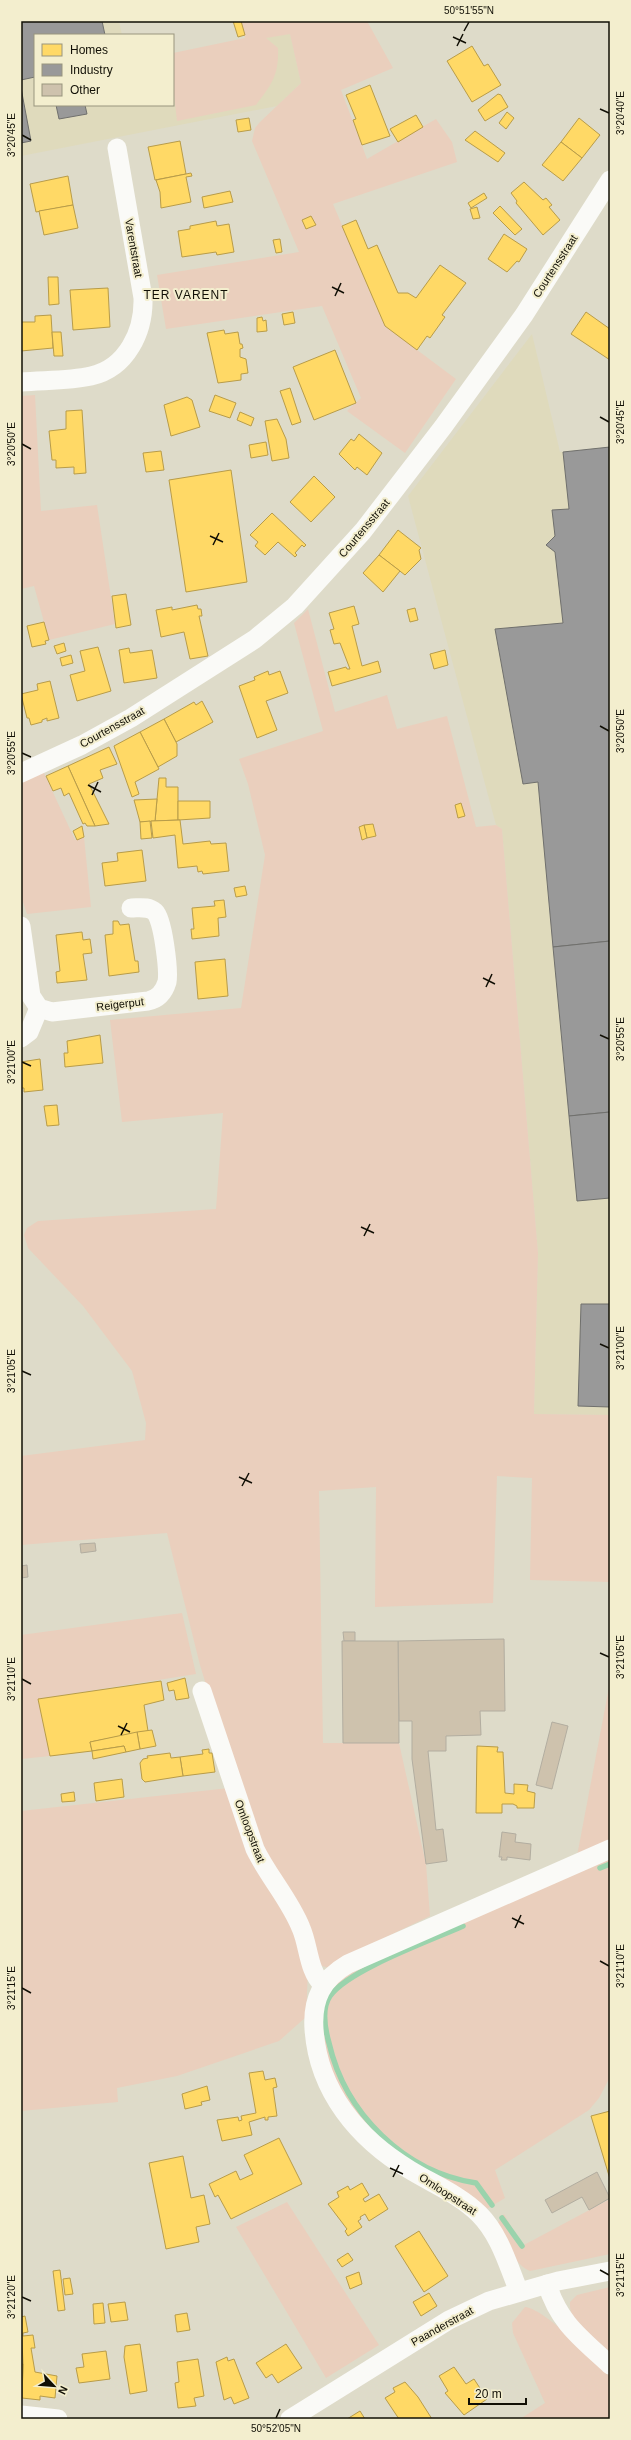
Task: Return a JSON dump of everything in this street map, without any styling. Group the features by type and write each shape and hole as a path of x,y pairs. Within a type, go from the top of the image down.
{"street":[{"name":"Varentstraat","path":"21,382 93,376 119,361 135,338 142,318 142,298 117,148"},
{"name":"Courtensstraat","path":"21,773 82,745 131,718 255,638 295,606 363,531 443,427 524,314 610,180"},
{"name":"Reigerput","path":"39,1008 56,1012 148,1001 159,996 164,989 167,977 160,920 150,909 131,908"},
{"path":"21,926 31,996 39,1008 29,1032 21,1038"},
{"name":"Omloopstraat","path":"202,1690 252,1842 267,1872 296,1918 306,1941 313,1971 323,1985"},
{"name":"Omloopstraat","path":"519,2292 494,2233 479,2214 377,2148 355,2126 335,2098 320,2066 315,2037 314,2010 316,1997 323,1985 337,1971 360,1959 610,1849"},
{"name":"Paanderstraat","path":"290,2419 449,2320 489,2301 546,2284 610,2270"},
{"path":"546,2284 556,2310 568,2326 610,2365"},
{"path":"21,2416 58,2419"}],"shaded area":[{"path":"21,21 119,21 122,34 34,34 34,106 174,106 174,54 290,33 301,83 277,106 21,156"},
{"path":"241,21 367,21 393,68 341,90 367,159 436,119 452,142 457,162 333,204 385,326 456,379 405,453 347,411 361,398 322,306 166,329 157,275 299,252 252,141 255,128 260,122 301,83 290,34 266,38 278,48 276,72 270,85 256,105 177,121 174,95 174,53 245,38"},
{"path":"532,334 560,452 610,447 610,1415 534,1414 538,1253 502,829 496,825 408,496"},
{"path":"35,395 41,511 97,505 115,624 49,640 34,586 21,589 21,396"},
{"path":"308,609 335,712 387,695 397,729 447,716 476,827 496,825 502,829 538,1253 534,1414 610,1415 610,1582 530,1580 532,1478 497,1476 493,1603 375,1607 376,1487 319,1491 323,1743 399,1743 426,1864 430,1916 382,1939 329,1968 319,1965 261,1852 234,1776 200,1665 167,1533 21,1545 21,1456 145,1440 146,1423 132,1371 83,1306 28,1248 24,1235 27,1228 38,1221 216,1209 223,1113 122,1122 110,1020 241,1008 265,855 248,784 239,759 323,731 294,623"},
{"path":"43,771 75,840 84,837 91,907 27,914 21,896 21,781"},
{"path":"182,1613 196,1674 38,1699 50,1756 21,1759 21,1635"},
{"path":"610,1682 610,1842 577,1856"},
{"path":"229,1788 293,1919 308,1968 306,2017 279,2041 177,2076 117,2088 118,2102 21,2111 21,1811"},
{"path":"610,1857 610,2077 599,2098 589,2110 495,2170 505,2198 485,2210 399,2156 348,2105 329,2066 320,2015 336,1980"},
{"path":"610,2199 610,2254 530,2271 518,2263 506,2244 497,2224 504,2214 522,2246"},
{"path":"287,2202 379,2345 326,2378 236,2227"},
{"path":"610,2287 610,2355 590,2338 578,2325 573,2318 570,2302 577,2295"},
{"path":"525,2307 545,2316 569,2336 610,2377 610,2419 520,2419 545,2403 513,2333 512,2323"}],"building: Homes":[{"path":"233,21 241,21 245,35 238,37"},
{"path":"472,46 484,66 488,64 501,85 472,102 447,61"},
{"path":"370,85 390,136 362,145 353,120 356,119 346,95"},
{"path":"498,94 501,95 508,107 485,121 478,110"},
{"path":"507,112 514,118 506,129 499,123"},
{"path":"416,115 423,127 398,142 390,129"},
{"path":"249,118 251,130 238,132 236,120"},
{"path":"579,118 600,135 582,158 561,142"},
{"path":"475,131 505,153 498,162 465,140"},
{"path":"180,141 186,174 155,180 148,147"},
{"path":"561,142 582,158 563,181 542,165"},
{"path":"191,173 192,176 186,177 191,202 161,208 160,192 156,180"},
{"path":"68,176 73,205 36,212 30,184"},
{"path":"524,182 543,200 546,198 552,205 549,207 560,220 543,235 516,203 517,201 511,193"},
{"path":"230,191 233,202 204,208 202,197"},
{"path":"484,193 487,198 471,208 468,203"},
{"path":"73,205 78,228 44,235 39,211"},
{"path":"500,206 522,229 515,235 493,213"},
{"path":"477,207 480,218 473,219 470,209"},
{"path":"311,216 316,225 306,229 302,220"},
{"path":"356,220 368,249 377,245 398,293 408,293 416,298 440,265 466,283 442,315 445,317 430,338 427,336 417,350 385,326 342,226"},
{"path":"216,221 217,226 229,224 234,252 217,255 216,252 182,257 178,231 190,229 190,226"},
{"path":"504,234 527,249 519,262 517,261 507,272 488,259"},
{"path":"280,239 282,252 276,253 273,240"},
{"path":"48,277 58,277 59,304 49,305"},
{"path":"108,288 110,327 73,330 70,290"},
{"path":"293,312 295,323 284,325 282,314"},
{"path":"586,312 610,329 610,360 571,334"},
{"path":"51,315 53,348 21,351 21,322 35,322 35,316"},
{"path":"262,317 263,321 266,320 267,331 257,332 257,318"},
{"path":"224,330 225,334 238,332 240,344 242,344 243,348 240,349 240,357 246,359 248,373 241,374 241,380 218,383 207,333"},
{"path":"52,332 61,332 63,356 54,356"},
{"path":"335,350 356,403 314,420 293,367"},
{"path":"290,388 301,422 292,425 280,391"},
{"path":"215,395 236,403 230,418 209,411"},
{"path":"187,397 192,400 200,427 171,436 164,405"},
{"path":"82,410 86,473 74,474 74,467 56,468 56,460 52,460 49,431 66,429 66,411"},
{"path":"240,412 254,418 251,426 237,420"},
{"path":"277,419 286,439 289,458 272,461 265,421"},
{"path":"359,434 382,453 367,475 357,467 355,470 339,454 351,439 354,441"},
{"path":"266,442 268,455 251,458 249,445"},
{"path":"161,451 164,470 146,472 143,453"},
{"path":"231,470 247,582 186,592 169,480"},
{"path":"314,476 335,497 311,522 290,502"},
{"path":"272,513 306,545 304,547 302,545 295,553 297,555 295,557 278,542 265,555 255,546 258,542 250,535"},
{"path":"398,530 421,548 419,550 421,559 405,575 379,555"},
{"path":"379,555 400,571 383,592 363,573"},
{"path":"126,594 131,625 116,628 112,596"},
{"path":"197,605 198,609 201,609 202,616 199,616 208,656 190,659 184,632 161,637 156,610 172,607 172,610"},
{"path":"354,606 359,624 352,626 362,666 378,661 381,672 332,686 328,672 346,667 347,669 350,669 340,643 334,644 330,630 334,629 329,613"},
{"path":"415,608 418,620 410,622 407,610"},
{"path":"44,622 49,640 45,641 46,644 32,647 27,626"},
{"path":"64,643 66,651 57,654 54,646"},
{"path":"98,647 111,691 77,701 70,675 85,671 80,651"},
{"path":"129,648 130,653 152,650 157,678 124,683 119,650"},
{"path":"445,650 448,665 434,669 430,654"},
{"path":"71,655 73,663 62,666 60,658"},
{"path":"268,671 269,675 280,671 288,693 266,701 277,730 257,738 239,686 255,680 254,677"},
{"path":"50,681 59,718 47,721 47,718 42,720 42,722 31,725 29,718 27,718 21,694 38,690 37,684"},
{"path":"202,701 213,722 176,742 164,719 194,702 196,705"},
{"path":"164,719 177,744 177,756 158,767 140,732"},
{"path":"140,732 159,769 135,782 139,794 132,797 114,746"},
{"path":"109,747 117,764 100,770 103,778 89,784 109,824 95,826 68,766"},
{"path":"68,766 95,826 87,826 85,823 83,824 69,793 64,796 61,788 53,791 46,776"},
{"path":"159,778 166,778 166,787 178,787 178,820 155,821"},
{"path":"157,799 155,821 140,822 134,800"},
{"path":"178,801 210,801 210,818 178,820"},
{"path":"461,803 465,816 458,818 455,805"},
{"path":"180,820 183,844 210,841 211,844 226,843 229,871 203,874 202,871 198,872 197,866 178,868 175,835 153,838 151,821"},
{"path":"150,821 152,838 141,839 140,822"},
{"path":"373,824 376,836 367,838 364,825"},
{"path":"364,825 367,838 362,840 359,827"},
{"path":"82,826 84,837 77,840 73,831"},
{"path":"142,850 146,881 105,886 102,863 118,861 117,853"},
{"path":"245,886 247,895 236,897 234,888"},
{"path":"224,900 226,917 218,918 219,936 192,939 191,929 194,929 192,908 215,906 214,901"},
{"path":"113,921 118,921 120,925 129,924 135,961 138,961 139,972 109,976 105,935 113,934"},
{"path":"82,932 83,940 90,939 92,953 83,954 87,980 57,983 56,972 60,971 56,935"},
{"path":"225,959 228,996 198,999 195,962"},
{"path":"100,1035 103,1063 65,1067 64,1053 68,1053 67,1041"},
{"path":"40,1059 43,1090 24,1092 24,1088 21,1088 21,1062"},
{"path":"57,1105 59,1125 47,1126 44,1106"},
{"path":"185,1678 189,1698 176,1700 174,1690 169,1691 167,1683"},
{"path":"161,1681 164,1700 144,1705 148,1731 90,1742 92,1751 50,1756 38,1699"},
{"path":"152,1730 156,1746 140,1749 137,1732"},
{"path":"137,1732 140,1749 126,1752 124,1746 92,1751 90,1742"},
{"path":"124,1746 126,1752 93,1759 92,1751"},
{"path":"477,1746 498,1747 497,1752 503,1752 505,1793 514,1794 514,1784 528,1785 527,1791 535,1793 534,1808 517,1808 517,1806 513,1804 502,1804 502,1813 476,1813"},
{"path":"209,1749 209,1753 212,1753 215,1772 183,1776 180,1757 203,1754 202,1750"},
{"path":"170,1753 171,1758 180,1757 183,1776 145,1782 142,1779 140,1763 143,1759 148,1758 147,1756"},
{"path":"122,1779 124,1797 96,1801 94,1783"},
{"path":"74,1792 75,1801 62,1802 61,1794"},
{"path":"263,2071 265,2080 275,2078 277,2087 273,2088 277,2116 268,2117 268,2120 265,2120 265,2117 249,2122 252,2135 222,2141 217,2120 238,2117 239,2121 242,2120 241,2116 256,2113 249,2073"},
{"path":"207,2086 210,2100 201,2102 202,2105 185,2109 182,2094"},
{"path":"610,2111 610,2179 591,2116"},
{"path":"279,2138 302,2184 231,2219 218,2195 215,2197 209,2184 236,2171 240,2180 253,2174 244,2155"},
{"path":"183,2156 191,2198 204,2195 210,2224 196,2227 199,2242 166,2249 149,2163"},
{"path":"362,2183 369,2195 363,2199 365,2202 379,2194 388,2209 369,2221 365,2214 360,2217 361,2219 358,2221 362,2227 348,2236 345,2231 347,2229 328,2204 339,2197 337,2192 348,2186 350,2190"},
{"path":"419,2231 448,2276 424,2292 395,2246"},
{"path":"348,2253 353,2260 342,2267 337,2260"},
{"path":"60,2270 65,2310 58,2311 53,2271"},
{"path":"359,2272 362,2284 350,2289 346,2277"},
{"path":"70,2278 73,2294 65,2295 63,2279"},
{"path":"429,2293 437,2306 421,2316 413,2302"},
{"path":"125,2302 128,2320 111,2322 108,2304"},
{"path":"103,2303 105,2323 94,2324 93,2304"},
{"path":"187,2313 190,2330 177,2332 175,2315"},
{"path":"25,2316 28,2332 23,2333 23,2336 33,2335 35,2348 31,2348 35,2372 57,2376 55,2398 40,2396 40,2400 22,2398 23,2364 21,2317"},
{"path":"140,2344 147,2391 130,2394 124,2357 125,2346"},
{"path":"286,2344 302,2368 278,2383 272,2374 266,2378 256,2363"},
{"path":"106,2351 110,2379 79,2383 76,2368 84,2367 82,2354"},
{"path":"227,2357 228,2361 234,2359 249,2398 234,2404 231,2397 224,2400 216,2362"},
{"path":"198,2359 204,2396 194,2398 196,2406 178,2408 175,2383 179,2382 177,2362"},
{"path":"21,2364 23,2364 22,2398 21,2398"},
{"path":"454,2367 466,2384 474,2379 487,2399 464,2415 445,2393 448,2391 439,2376"},
{"path":"405,2382 418,2397 432,2419 399,2419 385,2398 395,2392 393,2388"},
{"path":"360,2411 365,2419 347,2419"}],"building: Industry":[{"path":"21,21 102,21 105,34 34,34 34,77 21,80"},
{"path":"21,88 31,141 21,143"},
{"path":"56,106 85,106 87,114 59,119"},
{"path":"610,447 610,941 553,947 538,782 523,784 495,629 563,623 555,552 546,545 555,536 552,510 569,509 563,452"},
{"path":"610,941 610,1112 569,1116 553,947"},
{"path":"610,1112 610,1198 577,1201 569,1116"},
{"path":"581,1304 610,1304 610,1407 578,1406"}],"building: Other":[{"path":"95,1543 96,1551 81,1553 80,1544"},
{"path":"27,1565 28,1577 21,1578 21,1566"},
{"path":"343,1632 355,1632 355,1641 344,1641"},
{"path":"504,1639 505,1711 480,1711 481,1735 446,1736 446,1751 428,1751 436,1830 443,1829 447,1861 426,1864 412,1759 412,1721 399,1721 398,1641"},
{"path":"342,1641 398,1641 399,1743 343,1743"},
{"path":"552,1722 568,1726 552,1789 536,1785"},
{"path":"502,1832 516,1834 515,1842 531,1844 530,1860 507,1857 507,1860 501,1860 502,1857 499,1857"},
{"path":"597,2172 610,2198 589,2210 582,2197 552,2213 545,2200"}],"waterway":[{"path":"600,1868 610,1864"},
{"path":"463,1926 392,1956 354,1976 340,1986 327,2001 325,2007 325,2025 337,2069 349,2093 364,2115 382,2135 402,2152 425,2166 450,2177 476,2183 492,2205"},
{"path":"502,2218 522,2246"}],"district":[{"name":"TER VARENT","path":"186,295"}]}
